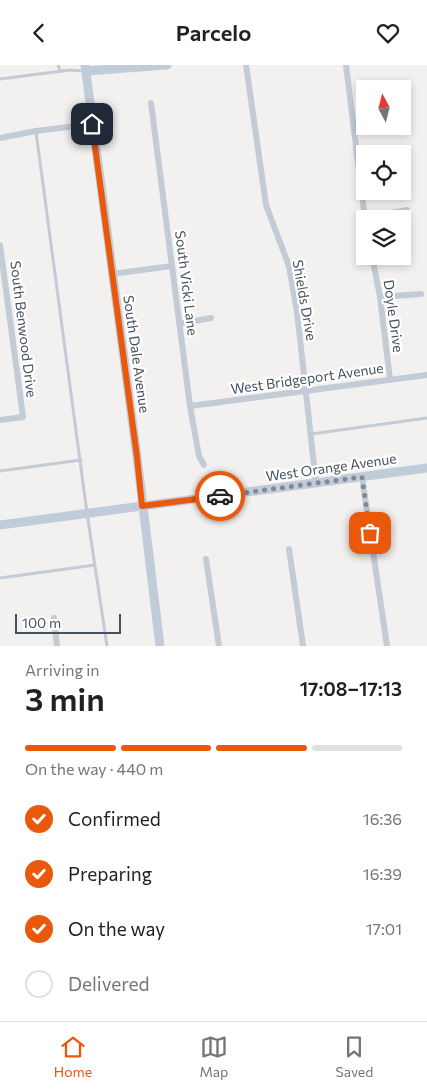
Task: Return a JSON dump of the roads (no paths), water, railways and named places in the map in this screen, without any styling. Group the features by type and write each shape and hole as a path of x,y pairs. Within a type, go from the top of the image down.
{"street":[{"path":"85,68 167,65"},
{"name":"Shields Drive","path":"246,65 266,205 290,266 316,483"},
{"path":"346,65 364,210"},
{"name":"South Dale Avenue","path":"85,68 136,447 160,646"},
{"name":"South Vicki Lane","path":"151,103 190,406 199,456 204,465"},
{"path":"0,138 36,131 92,124"},
{"name":"South Benwood Drive","path":"0,245 23,417 0,420"},
{"name":"Doyle Drive","path":"374,265 380,297 390,379"},
{"path":"112,274 172,266"},
{"path":"380,297 421,294"},
{"path":"179,324 212,318"},
{"name":"West Bridgeport Avenue","path":"190,406 427,375"},
{"name":"West Orange Avenue","path":"0,525 427,468"},
{"path":"362,477 387,646"},
{"path":"289,549 303,646"},
{"path":"206,559 219,646"},
{"path":"54,618 56,646"}],"lane":[{"path":"58,65 60,71"},
{"path":"0,79 85,68"},
{"path":"36,131 87,513 107,646"},
{"path":"311,434 427,418"},
{"path":"0,471 80,460"},
{"path":"0,578 96,565"}]}
